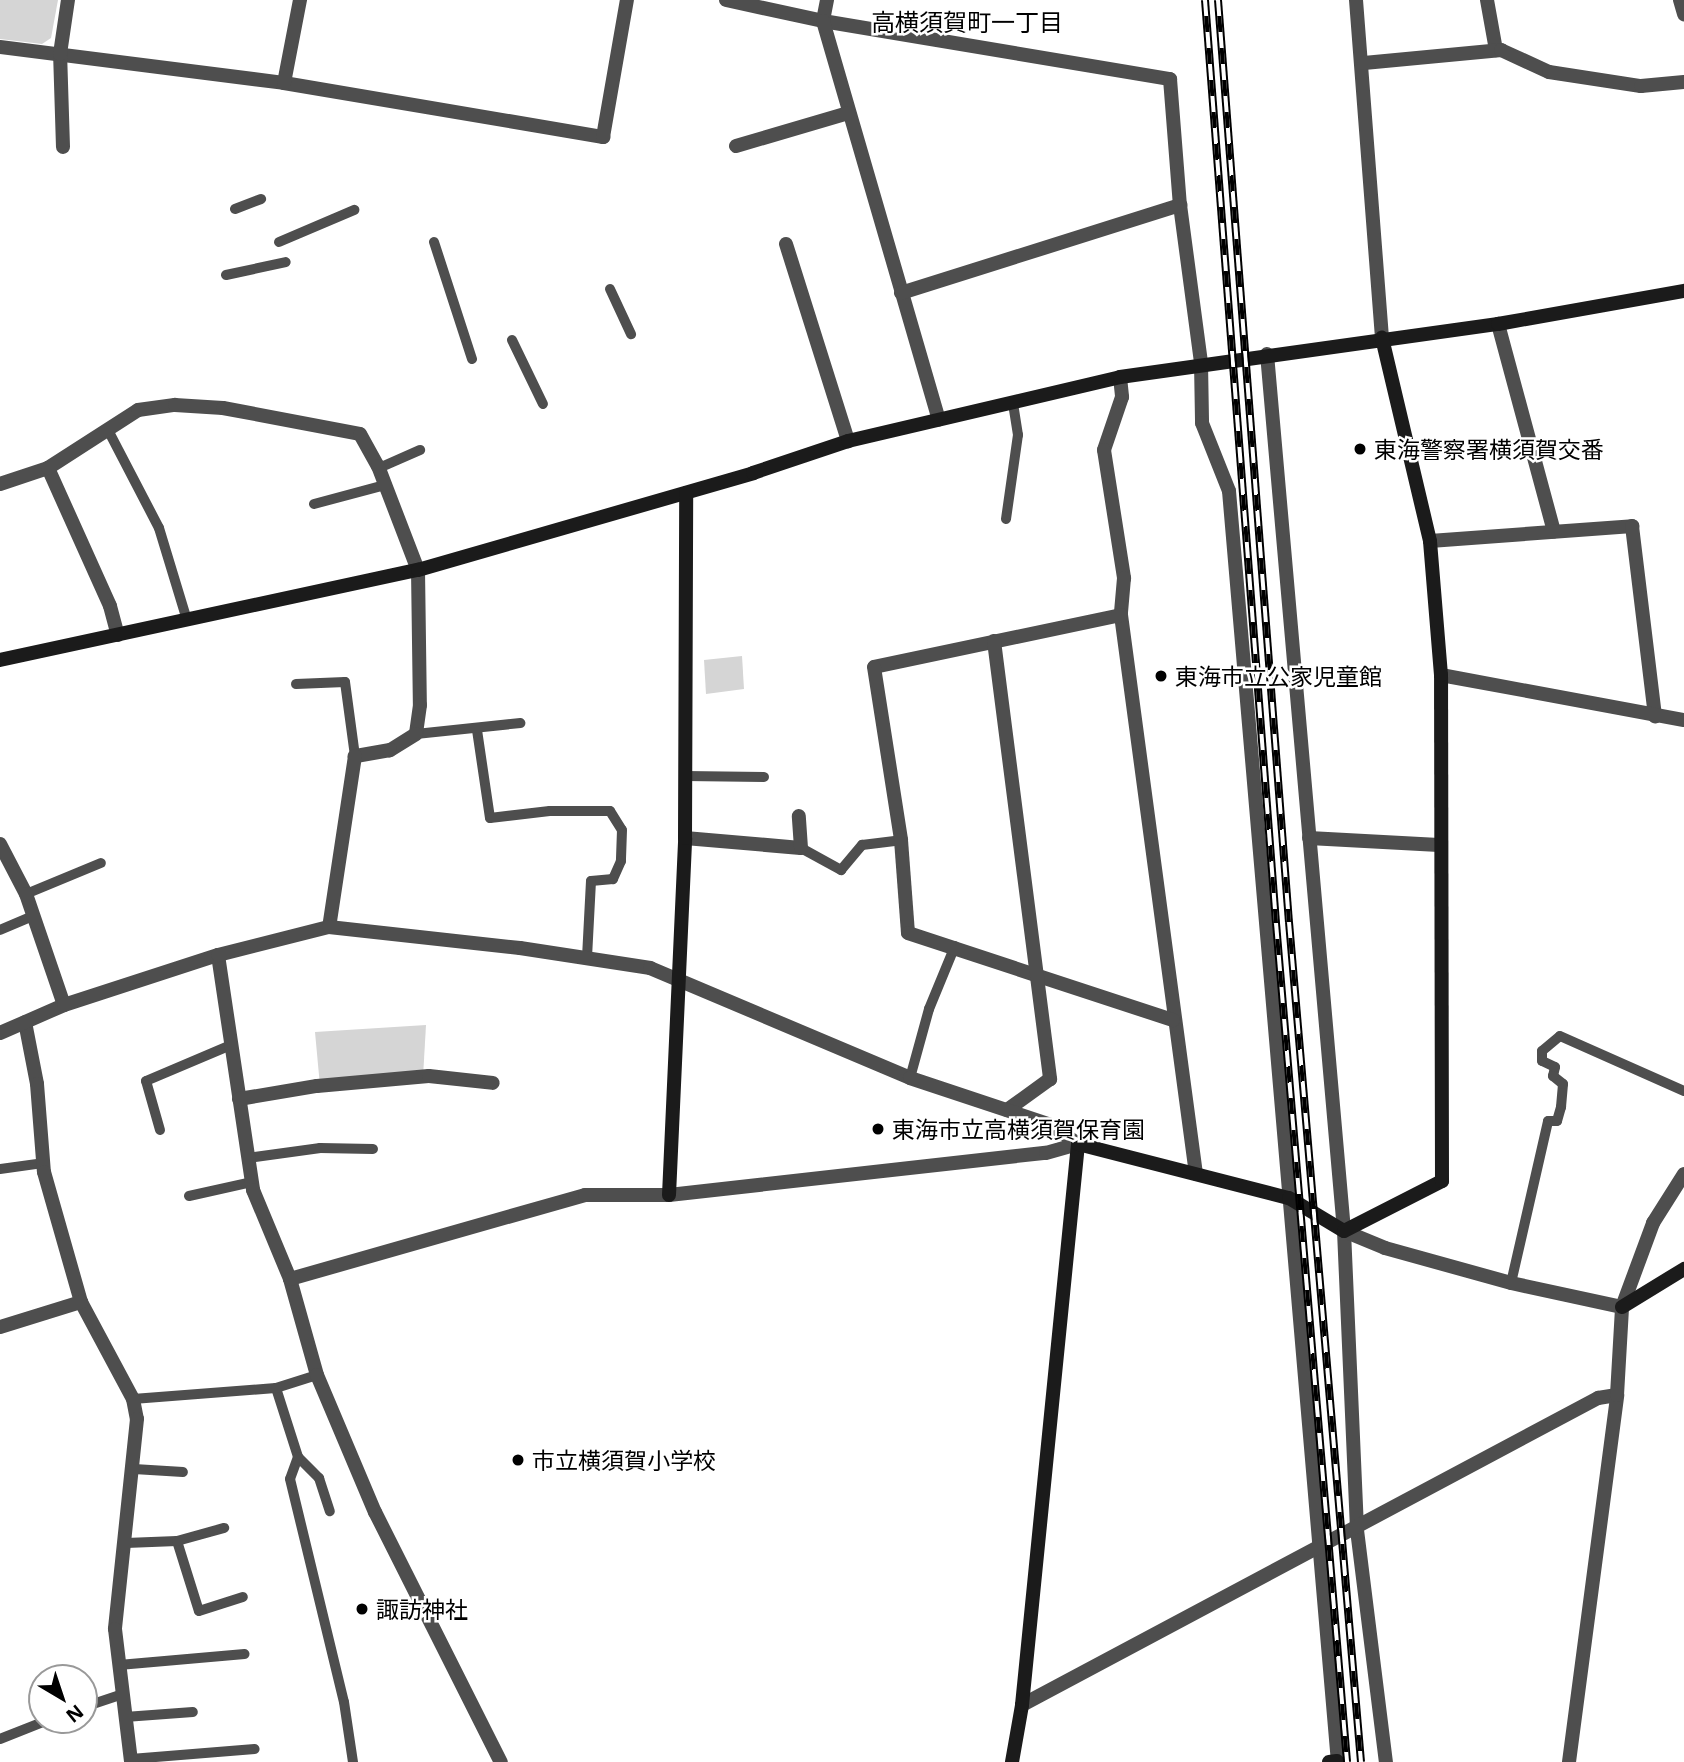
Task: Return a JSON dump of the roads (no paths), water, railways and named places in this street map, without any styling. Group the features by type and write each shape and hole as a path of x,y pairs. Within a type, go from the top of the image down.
{"street":[{"path":"62,147 60,54 68,0"},
{"path":"284,83 300,0"},
{"path":"0,47 284,83 604,137 627,0"},
{"path":"726,0 823,21 1170,79 1180,205 1201,363 1202,423 1229,491 1335,1762"},
{"path":"827,0 823,21 939,419"},
{"path":"1344,1231 1442,1181 1439,845 1441,675 1430,541 1382,338 1364,63 1356,0"},
{"path":"1487,0 1496,50"},
{"path":"1680,0 1684,14"},
{"path":"1364,63 1496,50 1549,72 1641,86 1684,82"},
{"path":"736,146 848,113"},
{"path":"901,293 1180,205"},
{"path":"786,244 848,441"},
{"path":"0,660 418,570 686,493 848,441 1120,377 1201,363 1498,324 1684,291"},
{"path":"1498,324 1555,532"},
{"path":"1267,354 1344,1231 1357,1530 1386,1762"},
{"path":"1120,377 1122,397 1104,450 1124,578 1121,615 1173,1020 1196,1174"},
{"path":"0,484 48,468 138,410 175,405 223,408 360,434 379,468 418,570 422,644 416,734 390,750 355,756 329,927"},
{"path":"48,468 110,606 118,635"},
{"path":"669,1195 676,979 685,838 686,493"},
{"path":"1430,541 1632,526 1655,718"},
{"path":"1121,615 874,667 901,840 908,933 955,946 1038,977 1173,1020"},
{"path":"995,641 1050,1079 1007,1110"},
{"path":"1441,675 1655,718 1684,720"},
{"path":"685,838 801,848 799,816"},
{"path":"1309,838 1439,845"},
{"path":"0,844 26,894 64,1005"},
{"path":"0,1033 64,1005 218,955 329,927 587,958 650,968 910,1078 1051,1125 1078,1144 1289,1198 1344,1231 1385,1248 1510,1283 1622,1307 1684,1269"},
{"path":"218,955 252,1182 290,1279 317,1376 375,1512 501,1762"},
{"path":"25,1022 37,1084 43,1163 81,1302 132,1399 137,1419 134,1469 115,1629 131,1761"},
{"path":"239,1099 317,1086 429,1076 494,1083"},
{"path":"290,1279 585,1195 669,1195 769,1181 1046,1153 1078,1144"},
{"path":"1012,1762 1023,1705 1078,1144"},
{"path":"1569,1762 1618,1395 1622,1307 1653,1223 1684,1174"},
{"path":"0,1327 81,1302"},
{"path":"1023,1705 1357,1530 1598,1398 1618,1395"}],"lane":[{"path":"235,209 261,199"},
{"path":"279,242 354,211"},
{"path":"435,242 472,359"},
{"path":"226,275 286,262"},
{"path":"610,289 631,334"},
{"path":"512,341 543,404"},
{"path":"1006,519 1018,435 1013,402"},
{"path":"108,430 159,528 187,620"},
{"path":"379,468 420,450"},
{"path":"314,504 385,485"},
{"path":"296,684 345,682 355,756"},
{"path":"416,734 477,730 520,723"},
{"path":"477,730 490,818 550,811 610,811 622,830 621,861 613,879 591,881 587,958"},
{"path":"685,776 764,777"},
{"path":"801,848 841,870 862,845 901,840"},
{"path":"26,894 101,863"},
{"path":"0,930 33,916"},
{"path":"910,1078 929,1009 955,946"},
{"path":"1510,1283 1549,1121 1557,1121 1561,1107 1563,1084 1553,1076 1555,1067 1542,1061 1542,1051 1560,1036 1684,1091"},
{"path":"160,1130 146,1081 232,1045"},
{"path":"248,1158 320,1148 373,1149"},
{"path":"0,1169 43,1163"},
{"path":"189,1196 252,1182"},
{"path":"132,1399 276,1388 317,1376"},
{"path":"276,1388 298,1457 319,1478 330,1511"},
{"path":"298,1457 290,1479 344,1702 354,1762"},
{"path":"134,1469 183,1472"},
{"path":"126,1543 177,1541 224,1528"},
{"path":"177,1541 198,1611 243,1597"},
{"path":"119,1665 246,1654"},
{"path":"98,1702 123,1694"},
{"path":"125,1717 193,1712"},
{"path":"0,1739 28,1728"},
{"path":"131,1761 255,1749"}],"railway":[{"path":"1205,0 1276,923 1347,1762"},
{"path":"1218,0 1289,922 1361,1762"}],"place":[{"name":"東海警察署横須賀交番","path":"1360,449"},
{"name":"東海市立公家児童館","path":"1161,676"},
{"name":"東海市立高横須賀保育園","path":"878,1129"},
{"name":"市立横須賀小学校","path":"518,1460"},
{"name":"諏訪神社","path":"362,1609"}],"district":[{"name":"高横須賀町一丁目","path":"967,22"}]}
